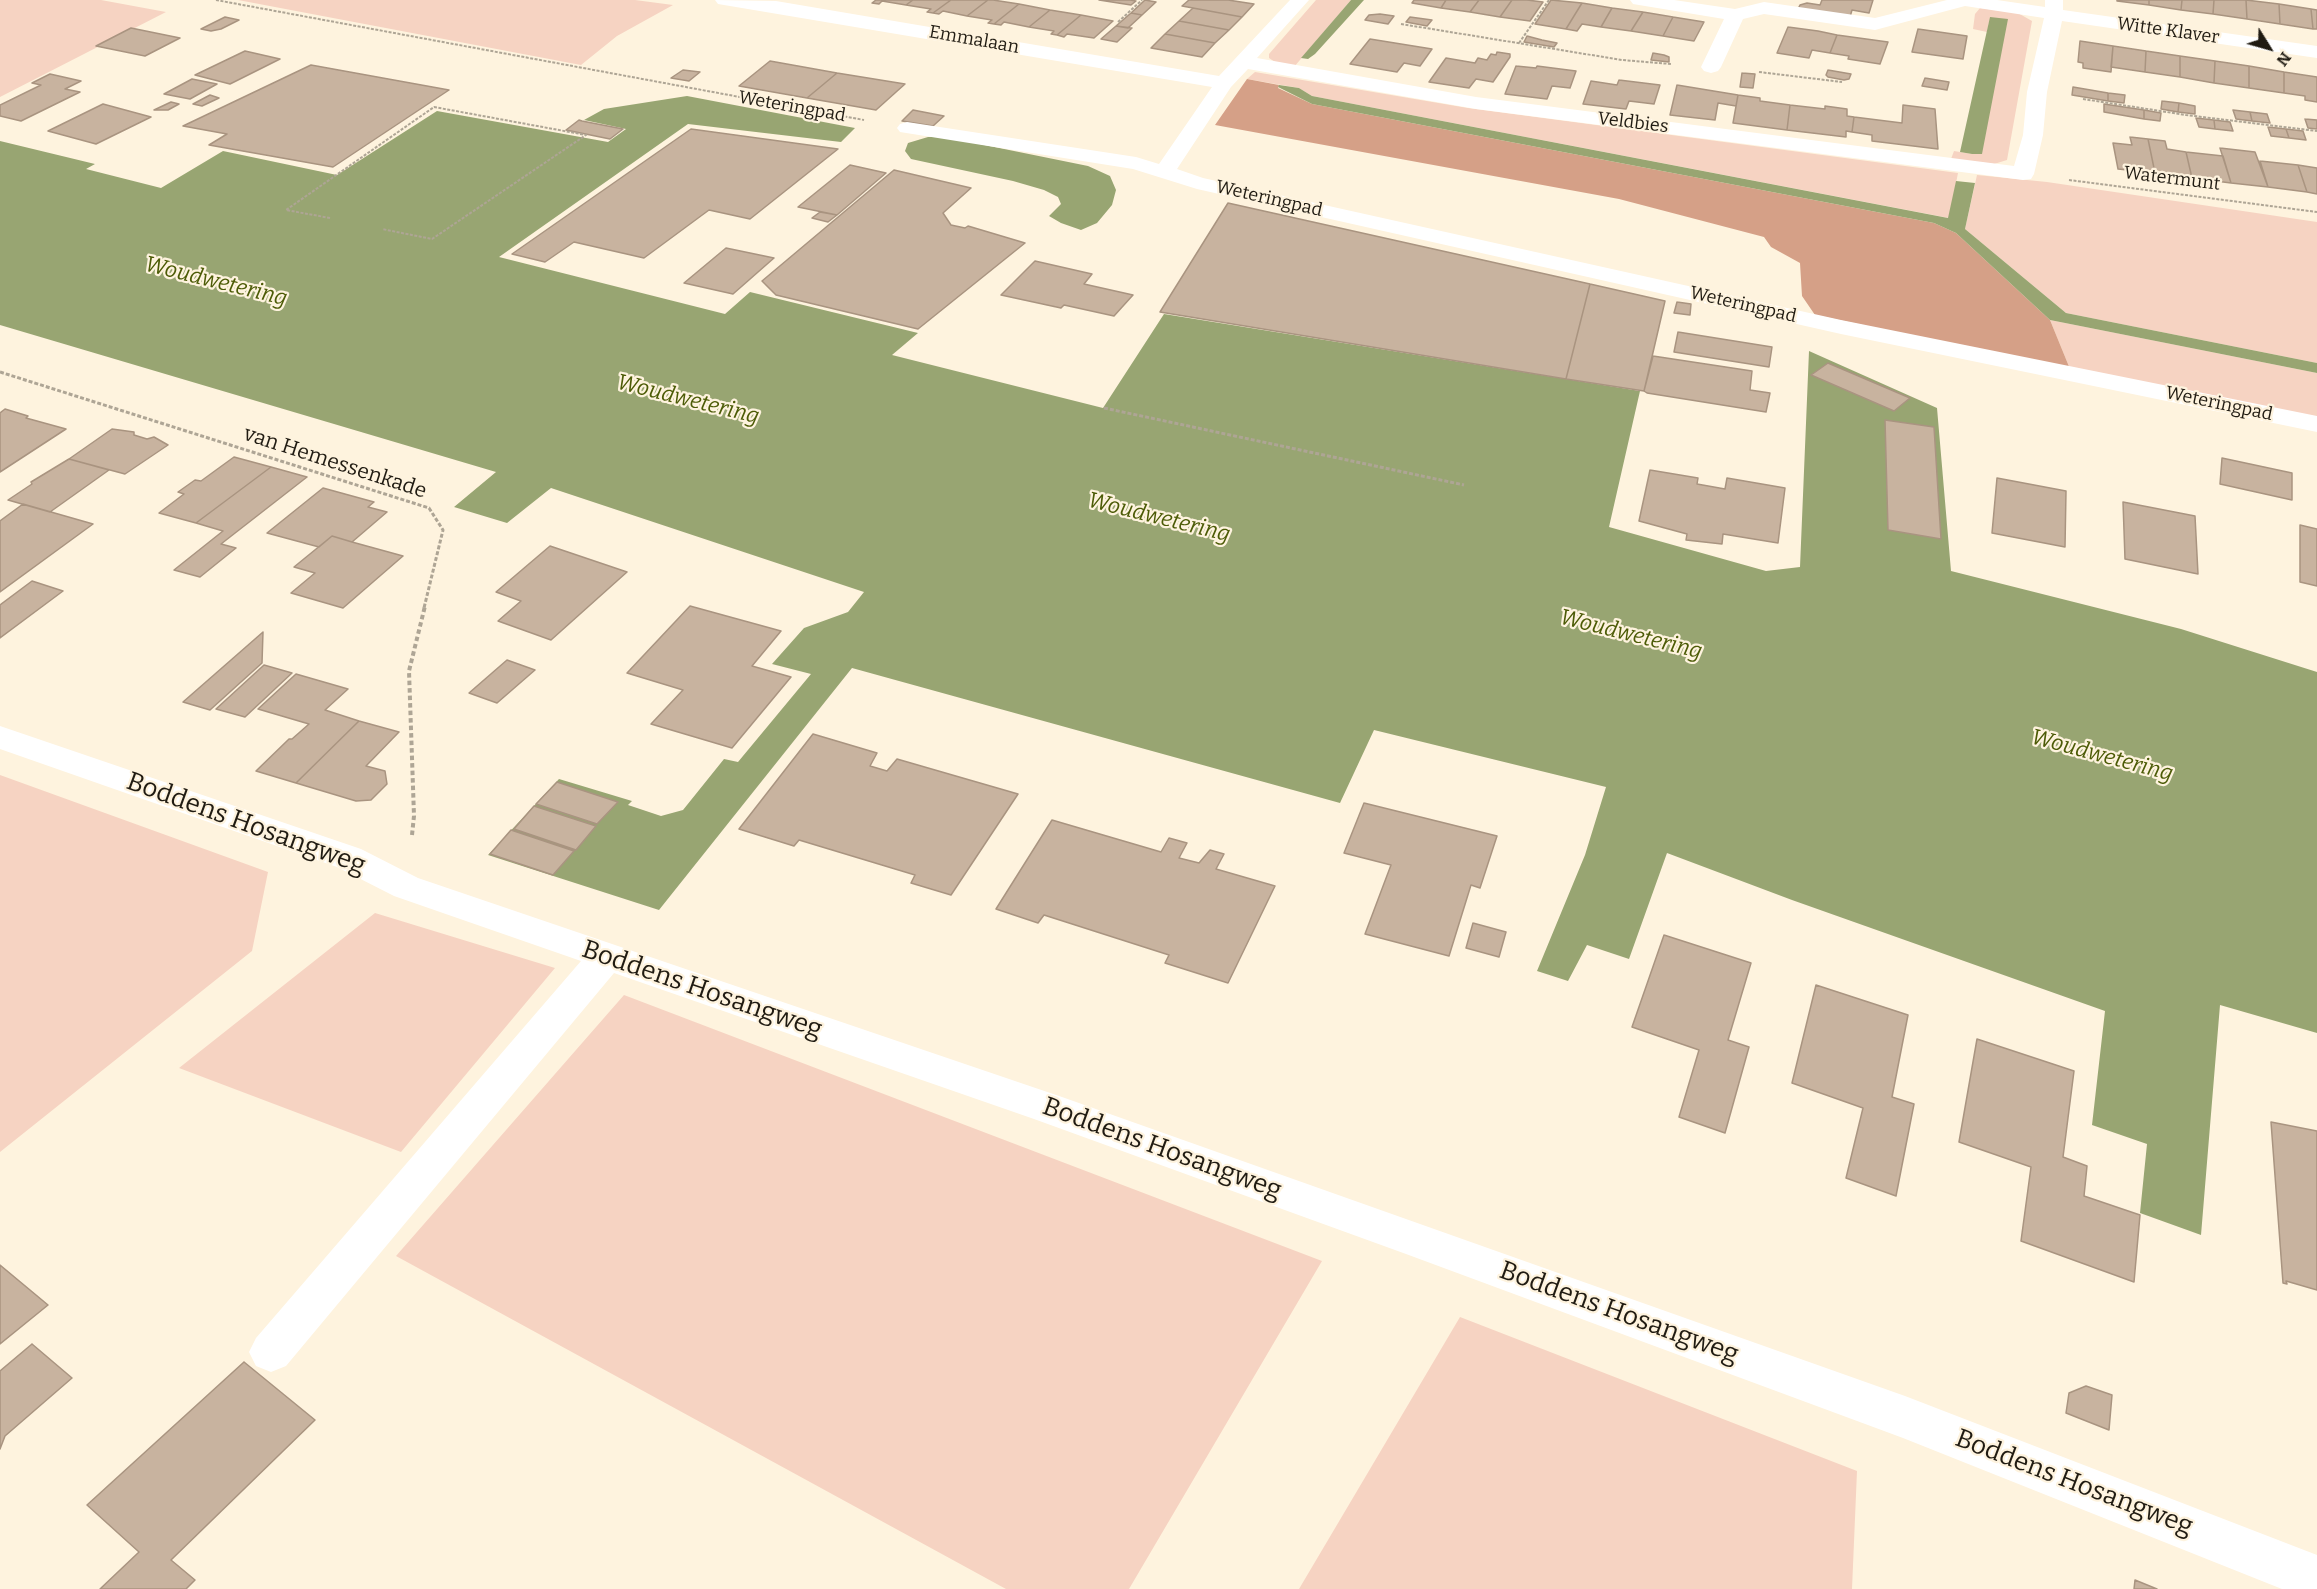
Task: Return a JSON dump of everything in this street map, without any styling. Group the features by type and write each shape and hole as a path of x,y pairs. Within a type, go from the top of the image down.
{"street":[{"name":"Emmalaan","path":"724,0 781,3 1224,83"},
{"path":"1165,171 1224,83 1300,0"},
{"path":"1639,0 1735,15 1711,67"},
{"name":"Witte Klaver","path":"1735,15 1764,8 1875,24 1960,1 2054,7 2317,52"},
{"path":"2023,174 2033,135 2037,92 2054,7"},
{"name":"Veldbies","path":"1244,62 1476,103 2023,174"},
{"name":"Weteringpad","path":"907,128 1136,163 1197,183 1841,327 2317,424"},
{"name":"Boddens Hosangweg","path":"0,737 349,858 406,887 605,958 1048,1108 1446,1250 1905,1417 2317,1579"},
{"path":"271,1352 605,958"}],"path":[{"name":"Weteringpad","path":"216,0 907,128"},
{"path":"1519,43 1548,0"},
{"path":"1401,24 1623,60 1842,81"},
{"path":"2037,92 2186,115 2317,130"},
{"path":"330,218 286,210 434,107 586,135 432,239 382,229"},
{"name":"Watermunt","path":"2023,174 2317,212"},
{"name":"van Hemessenkade","path":"0,372 429,508 443,530 409,671 414,816 406,887"},
{"path":"1104,408 1464,485"}],"shaded area":[{"path":"0,0 101,0 166,12 0,97"},
{"path":"238,0 635,0 673,5 617,36 581,65"},
{"path":"1316,0 1351,0 1294,67 1269,58 1269,54"},
{"path":"1980,8 2018,13 2032,21 2007,160 1994,164 1951,159 1954,151 1972,154 1990,17 1987,32 1973,29 1975,14"},
{"path":"1255,72 1468,108 1958,173 1949,218 1312,96 1299,88 1247,79"},
{"path":"1247,79 1279,85 1278,88 1312,104 1934,223 1956,233 2050,320 2070,369 1815,315 1802,296 1800,263 1771,247 1764,237 1619,199 1215,125"},
{"path":"1977,175 2047,182 2317,222 2317,363 2066,313 1965,229"},
{"path":"2050,320 2317,373 2317,417 2070,369"},
{"path":"0,775 268,872 252,951 0,1152"},
{"path":"375,913 555,968 401,1152 179,1068"},
{"path":"624,995 1322,1261 1129,1589 1006,1589 396,1256"},
{"path":"1460,1317 1857,1471 1852,1589 1299,1589"}],"water":[{"path":"1351,0 1364,0 1315,54 1308,59 1301,58"},
{"path":"1990,17 2008,19 1982,154 1960,152"},
{"path":"1279,85 1299,88 1312,96 1948,218 1956,181 1975,183 1965,229 2066,313 2317,363 2317,373 2050,320 1956,233 1934,223 1312,104 1278,87"},
{"name":"Woudwetering","path":"687,96 855,128 841,142 688,124 499,257 725,314 750,292 918,333 892,355 1103,408 1164,314 1640,391 1609,527 1766,571 1800,567 1809,351 1937,408 1951,571 2181,629 2317,672 2317,1033 2220,1005 2201,1235 2140,1213 2147,1144 2092,1125 2105,1011 1667,853 1629,959 1587,945 1568,981 1537,971 1585,855 1606,787 1374,730 1340,803 852,668 659,910 488,855 559,779 632,801 628,805 661,816 683,810 724,759 738,762 811,674 772,664 804,628 848,612 864,592 551,488 507,523 454,507 496,472 0,325 0,141 95,164 86,169 161,188 223,151 337,175 437,111 608,142 626,129 584,120 604,109"},
{"path":"928,137 945,137 1088,166 1110,176 1116,190 1112,205 1097,223 1081,230 1061,223 1049,216 1061,204 1058,197 1044,190 911,159 905,151 908,143"}],"building":[{"path":"876,0 913,0 906,5 882,1 879,4 872,3"},
{"path":"913,0 951,0 933,13 927,12 931,9 906,5"},
{"path":"951,0 988,0 967,16 943,11 939,14 933,13"},
{"path":"988,0 1019,4 994,24 988,23 992,20 967,16"},
{"path":"1099,0 1130,0 1136,1 1131,5"},
{"path":"1145,0 1156,2 1142,15 1131,13"},
{"path":"1189,0 1228,0 1254,4 1242,17 1182,6"},
{"path":"1414,0 1446,0 1441,8 1412,3"},
{"path":"1446,0 1479,0 1470,12 1441,8"},
{"path":"1479,0 1512,0 1500,17 1470,12"},
{"path":"1512,0 1543,2 1530,21 1500,17"},
{"path":"1551,0 1582,3 1566,29 1535,24"},
{"path":"1822,0 1873,0 1869,13 1852,10 1850,17 1798,9 1800,5 1807,3 1820,5"},
{"path":"2149,0 2149,5 2117,1"},
{"path":"2149,0 2182,0 2181,10 2149,5"},
{"path":"2182,0 2214,0 2213,14 2181,10"},
{"path":"2214,0 2246,0 2247,19 2213,14"},
{"path":"2246,0 2279,4 2280,24 2247,19"},
{"path":"1582,3 1612,8 1601,27 1582,24 1577,31 1566,29"},
{"path":"1019,4 1050,10 1029,27 1004,22 1001,25 994,24"},
{"path":"2279,4 2311,9 2313,29 2280,24"},
{"path":"1193,8 1242,17 1229,30 1179,21"},
{"path":"1612,8 1643,12 1631,31 1601,27"},
{"path":"2311,9 2317,10 2317,29 2313,29"},
{"path":"1050,10 1081,15 1057,35 1051,34 1054,31 1029,27"},
{"path":"1643,12 1673,17 1663,36 1631,31"},
{"path":"1131,13 1142,15 1128,28 1116,26"},
{"path":"1081,15 1113,21 1094,38 1067,34 1064,37 1057,35"},
{"path":"1369,15 1394,16 1388,24 1365,20"},
{"path":"225,17 239,20 221,29 211,31 201,29"},
{"path":"1410,17 1432,20 1427,26 1406,22"},
{"path":"1673,17 1704,22 1694,41 1663,36"},
{"path":"1179,21 1229,30 1215,43 1165,34"},
{"path":"1116,26 1132,28 1117,42 1101,39"},
{"path":"1788,27 1837,35 1830,53 1812,50 1809,58 1777,53"},
{"path":"131,28 180,38 145,56 96,46"},
{"path":"1918,29 1967,36 1963,59 1912,52"},
{"path":"1165,34 1215,43 1202,57 1151,48"},
{"path":"1837,35 1888,42 1880,64 1848,59 1849,56 1830,53"},
{"path":"1527,36 1557,43 1554,47 1524,42"},
{"path":"1370,39 1432,49 1420,66 1404,63 1397,72 1350,64"},
{"path":"2080,41 2113,46 2111,72 2083,68 2083,63 2078,62"},
{"path":"2113,46 2146,51 2145,72 2111,67"},
{"path":"245,51 280,59 230,84 195,75"},
{"path":"2146,51 2180,56 2180,77 2145,72"},
{"path":"1497,52 1510,54 1510,57 1493,82 1476,79 1469,88 1429,82 1446,58 1475,63 1478,58 1487,60 1491,54 1496,55"},
{"path":"1653,53 1669,57 1669,62 1651,60"},
{"path":"2180,56 2215,61 2214,83 2180,77"},
{"path":"770,61 837,73 807,98 739,86"},
{"path":"2215,61 2249,66 2249,88 2214,83"},
{"path":"311,65 449,90 333,167 209,145 227,134 183,126"},
{"path":"1516,66 1576,71 1570,88 1552,86 1547,99 1505,94"},
{"path":"2249,66 2284,72 2284,93 2249,88"},
{"path":"683,70 700,72 689,81 671,78"},
{"path":"1828,70 1851,74 1849,79 1844,80 1828,77 1826,75"},
{"path":"2284,72 2317,77 2317,102 2305,100 2305,96 2284,93"},
{"path":"837,73 905,84 876,110 807,98"},
{"path":"1742,73 1755,74 1753,88 1740,87"},
{"path":"50,74 81,81 65,89 80,92 21,121 0,116 0,105 41,85 32,83"},
{"path":"1925,78 1949,82 1947,90 1922,86"},
{"path":"192,79 217,84 190,99 164,94"},
{"path":"1619,80 1660,85 1654,104 1629,101 1626,109 1583,104 1591,81 1617,85"},
{"path":"1677,85 1738,95 1736,106 1718,103 1715,120 1670,115"},
{"path":"2073,87 2108,93 2108,101 2072,95"},
{"path":"2108,93 2125,95 2124,103 2108,101"},
{"path":"210,95 219,98 202,106 193,104"},
{"path":"1738,95 1790,105 1787,130 1733,123"},
{"path":"2162,101 2179,103 2178,112 2161,109"},
{"path":"171,102 179,104 168,110 154,110"},
{"path":"2179,103 2195,106 2195,114 2178,112"},
{"path":"103,104 151,117 96,144 48,131"},
{"path":"2104,104 2144,110 2144,119 2104,112"},
{"path":"1790,105 1847,109 1847,116 1854,117 1852,132 1846,131 1846,137 1787,130"},
{"path":"1903,105 1935,109 1938,149 1872,141 1872,135 1852,132 1854,117 1902,123"},
{"path":"913,110 944,116 933,126 902,121"},
{"path":"2144,110 2161,113 2160,121 2144,119"},
{"path":"2233,110 2250,112 2252,121 2236,119"},
{"path":"2250,112 2267,114 2270,123 2252,121"},
{"path":"2196,118 2214,120 2215,129 2199,127"},
{"path":"2305,119 2317,120 2317,129 2308,128"},
{"path":"579,120 623,129 610,139 566,130"},
{"path":"2214,120 2230,122 2233,131 2215,129"},
{"path":"2268,127 2286,129 2289,138 2271,136"},
{"path":"691,129 838,149 750,219 709,210 644,258 574,242 545,262 512,254"},
{"path":"2286,129 2303,131 2306,140 2289,138"},
{"path":"2130,137 2148,139 2155,173 2118,169 2113,143 2132,145"},
{"path":"2148,139 2165,141 2167,149 2186,152 2192,178 2155,173"},
{"path":"2220,148 2255,152 2268,187 2231,183"},
{"path":"2186,152 2223,156 2231,183 2192,178"},
{"path":"2260,161 2298,165 2307,192 2268,187"},
{"path":"850,165 886,173 837,215 798,207"},
{"path":"2298,165 2317,168 2317,194 2307,192"},
{"path":"894,170 971,188 943,213 951,225 965,228 968,226 1025,243 918,329 776,295 762,281"},
{"path":"1228,203 1590,284 1566,379 1160,312"},
{"path":"820,212 837,215 828,222 812,218"},
{"path":"726,248 774,258 733,294 684,283"},
{"path":"1035,261 1092,274 1084,284 1133,295 1114,316 1064,305 1061,308 1001,295"},
{"path":"1590,284 1665,301 1644,391 1566,379"},
{"path":"1677,302 1691,304 1690,315 1674,313"},
{"path":"1678,332 1772,347 1769,367 1674,352"},
{"path":"1653,356 1752,371 1750,390 1770,393 1766,412 1647,393 1644,391"},
{"path":"1828,363 1910,398 1894,411 1811,375"},
{"path":"5,409 28,416 26,418 66,429 0,472 0,413"},
{"path":"1885,420 1934,427 1941,539 1888,530"},
{"path":"112,429 134,432 134,435 147,439 154,437 168,445 125,474 69,459"},
{"path":"234,457 271,467 196,523 159,513 184,494 178,492 195,480 201,481"},
{"path":"2222,458 2292,473 2292,500 2220,484"},
{"path":"69,459 109,470 50,512 8,500 32,484 31,482"},
{"path":"271,467 307,477 221,544 236,548 200,577 174,570 223,531 196,523"},
{"path":"1650,470 1698,478 1697,484 1725,489 1727,478 1785,488 1778,543 1723,534 1722,544 1686,540 1687,534 1639,521"},
{"path":"1997,478 2066,491 2065,547 1992,533"},
{"path":"323,488 374,502 368,507 387,512 352,542 332,536 319,547 267,533"},
{"path":"2123,502 2195,516 2198,574 2125,559"},
{"path":"23,504 93,524 0,592 0,521"},
{"path":"2300,525 2317,529 2317,586 2300,582"},
{"path":"332,536 403,556 343,608 291,593 315,573 294,567"},
{"path":"550,546 627,572 551,640 498,621 521,601 496,592"},
{"path":"32,581 63,591 0,638 0,605"},
{"path":"690,606 781,631 752,666 791,677 732,748 651,724 683,690 627,673"},
{"path":"263,632 262,663 210,710 183,702"},
{"path":"507,660 535,670 497,703 469,693"},
{"path":"264,665 292,673 245,717 216,709"},
{"path":"296,674 348,689 325,710 359,721 296,783 256,771 289,739 309,724 258,709"},
{"path":"359,721 399,732 366,766 385,771 387,784 371,800 356,801 296,783"},
{"path":"813,734 877,753 870,766 887,771 897,759 1018,794 951,895 911,883 915,875 799,840 794,846 739,829"},
{"path":"557,782 618,802 597,824 536,804"},
{"path":"1364,803 1497,836 1480,888 1471,885 1449,956 1365,934 1391,865 1344,853"},
{"path":"534,806 596,826 576,850 514,829"},
{"path":"1052,820 1161,852 1169,838 1187,843 1179,858 1199,863 1210,850 1224,854 1216,869 1275,886 1228,983 1165,963 1169,955 1044,915 1038,923 996,909"},
{"path":"511,830 574,851 553,875 490,854"},
{"path":"1473,923 1506,932 1499,957 1466,948"},
{"path":"1664,935 1751,963 1728,1040 1749,1047 1725,1133 1679,1117 1699,1050 1632,1027"},
{"path":"1816,985 1908,1015 1892,1097 1914,1104 1896,1196 1846,1178 1863,1108 1792,1083"},
{"path":"1977,1039 2074,1071 2063,1157 2087,1166 2084,1196 2140,1215 2134,1282 2021,1241 2031,1167 1959,1142"},
{"path":"2271,1122 2317,1131 2317,1290 2286,1281 2287,1284 2283,1283"},
{"path":"0,1265 48,1305 0,1344"},
{"path":"32,1344 72,1378 5,1436 0,1449 0,1371"},
{"path":"244,1362 315,1420 171,1560 195,1580 186,1589 100,1589 139,1552 87,1505"},
{"path":"2086,1386 2112,1395 2109,1430 2066,1413 2069,1393"},
{"path":"2135,1580 2157,1589 2134,1589"}]}
